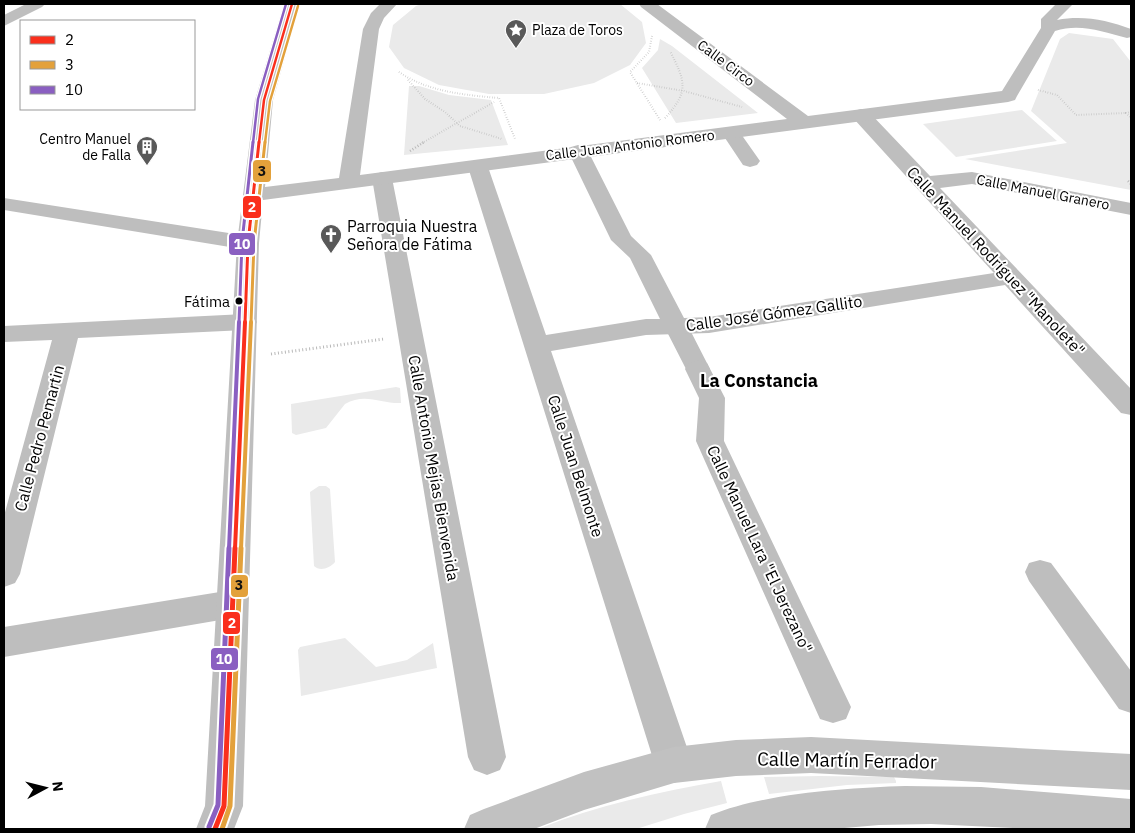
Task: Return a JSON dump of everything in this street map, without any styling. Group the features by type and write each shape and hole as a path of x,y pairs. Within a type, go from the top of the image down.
{"main road":[{"name":"Calle Martín Ferrador","path":"484,829 584,791 674,765 736,758 811,755 1131,772"},
{"path":"724,829 834,809 930,804 1131,818"}],"street":[{"path":"4,21 36,4"},
{"path":"226,822 232,604 248,243 264,100 292,4"},
{"path":"349,183 370,29 377,16 389,4"},
{"name":"Calle Circo","path":"647,4 805,123"},
{"path":"1012,91 1049,28 1049,19 1065,4"},
{"path":"1049,28 1061,23 1085,21 1115,14 1129,35"},
{"path":"1085,21 1129,35"},
{"name":"Calle Juan Antonio Romero","path":"253,195 478,167 508,160 805,123 1012,91"},
{"name":"Calle Manuel Rodríguez \"Manolete\"","path":"861,115 1131,406"},
{"path":"734,138 750,162"},
{"name":"Calle Manuel Lara \"El Jerezano\"","path":"578,151 622,240 640,255 712,398 710,441 833,707"},
{"name":"Calle Juan Belmonte","path":"478,167 674,765"},
{"name":"Calle Antonio Mejías Bienvenida","path":"382,178 487,757"},
{"name":"Calle Manuel Granero","path":"925,184 972,178 1131,209"},
{"path":"4,204 248,243"},
{"name":"Calle José Gómez Gallito","path":"537,345 646,327 709,325 1011,277"},
{"path":"4,334 245,322"},
{"name":"Calle Pedro Pemartin","path":"4,574 67,331"},
{"path":"1040,572 1131,698"},
{"path":"4,642 232,604"}],"path":[{"path":"651,29 653,44 647,56 630,72 661,121 675,108 684,91 684,82 668,47"},
{"path":"399,72 425,99 445,112 456,123 509,142"},
{"path":"407,79 460,94 499,98 517,144"},
{"path":"637,83 684,91 751,109"},
{"path":"1012,91 1057,95 1076,115 1131,112"},
{"path":"405,154 494,102"},
{"path":"1126,113 1131,118"},
{"path":"243,358 410,336"}],"shaded area":[{"name":"Plaza de Toros","path":"422,4 620,4 642,22 646,43 630,65 594,83 544,94 489,94 439,85 404,68 389,47 393,25 416,6"},
{"path":"1069,33 1113,39 1131,62 1131,190 965,159 1067,143 1031,111 1060,39"},
{"path":"660,39 672,46 758,113 676,123 642,68 658,50"},
{"path":"409,86 419,86 449,95 491,100 508,145 404,155"},
{"path":"1022,110 1057,141 956,157 923,124"},
{"path":"396,387 400,388 401,403 366,399 352,401 345,404 326,428 296,435 292,433 291,404"},
{"path":"319,486 326,486 330,489 335,562 322,569 314,566 310,492"},
{"path":"345,638 376,667 407,660 433,643 437,668 301,696 298,650 300,647"},
{"path":"764,777 894,777 896,783 847,785 769,794"},
{"path":"721,781 727,803 636,829 538,829 560,820 628,800"}],"transit line":[{"name":"10","path":"209,827 218,805 242,242 258,99 286,4"},
{"name":"2","path":"215,829 224,806 248,243 264,100 292,4"},
{"name":"3","path":"222,829 230,806 254,243 270,101 298,6"}],"place":[{"name":"Plaza de Toros","path":"516,49"},
{"name":"Centro Manuel de Falla","path":"147,166"},
{"name":"Parroquia Nuestra Señora de Fátima","path":"331,254"},
{"name":"Fátima","path":"239,301"}],"district":[{"name":"La Constancia","path":"759,381"}]}
